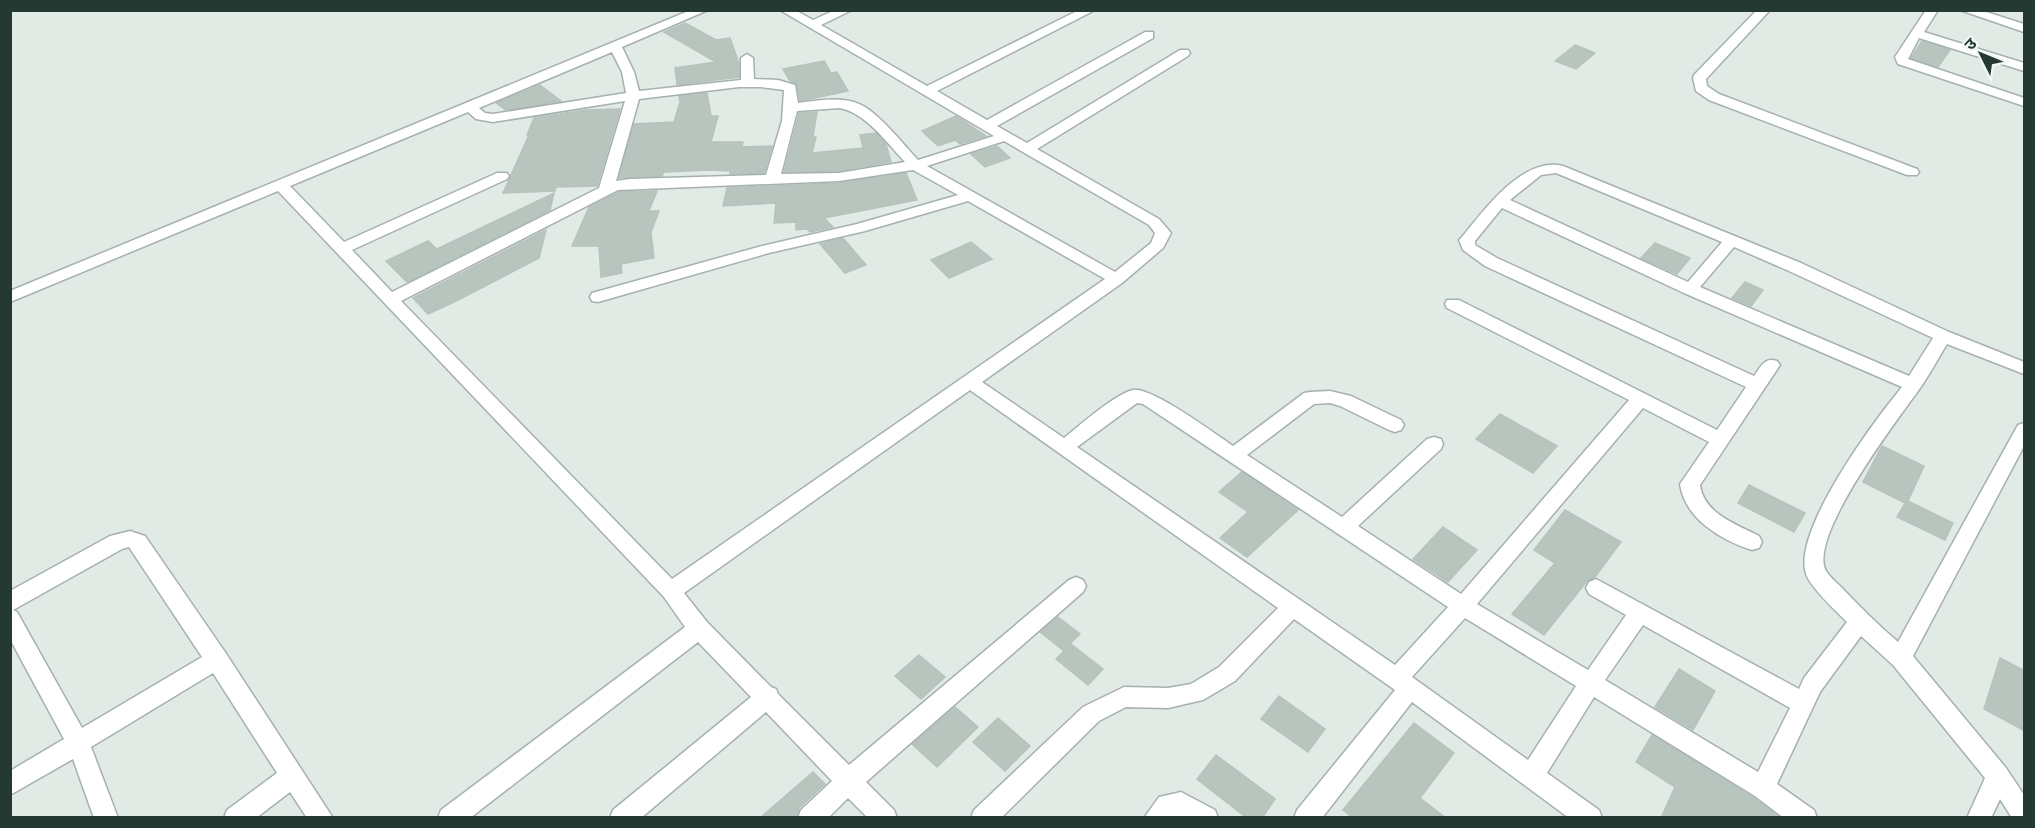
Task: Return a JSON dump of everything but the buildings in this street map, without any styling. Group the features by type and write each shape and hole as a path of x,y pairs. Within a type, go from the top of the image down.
{"street":[{"path":"10,297 471,108 702,10"},
{"path":"671,591 1116,279 1158,245 1163,233 1154,222 1029,148 786,10"},
{"path":"812,25 846,10"},
{"path":"927,91 1089,10"},
{"path":"1764,10 1699,78 1701,88 1714,97 1912,172"},
{"path":"1932,10 1901,57 1909,65 2025,102"},
{"path":"1966,10 2025,28"},
{"path":"1918,34 2025,67"},
{"path":"988,125 1149,35"},
{"path":"606,190 633,96 628,72 615,45"},
{"path":"1029,148 1184,53"},
{"path":"747,58 748,83"},
{"path":"471,108 482,116 493,118 633,96 748,83 786,85 791,92 792,107 771,181"},
{"path":"792,107 840,104 856,107 885,132 915,165 1116,279"},
{"path":"392,299 606,190 630,183 771,181 839,177 915,165 1007,136"},
{"path":"1756,385 1475,253 1468,247 1467,240 1500,201 1537,171 1558,169 1795,267 1943,336 2025,368"},
{"path":"342,249 502,176"},
{"path":"281,186 671,591 699,629 768,696 885,818"},
{"path":"598,297 767,249 860,228 971,196"},
{"path":"1500,201 1690,289 1913,385"},
{"path":"1690,289 1731,241"},
{"path":"1453,304 1720,439"},
{"path":"1943,336 1913,385 1882,424 1843,486 1824,522 1813,558 1816,574 1860,622 1901,658 1998,776 2025,815"},
{"path":"1752,542 1694,506 1690,495 1690,484 1770,365"},
{"path":"970,382 1403,683 1590,818"},
{"path":"1064,447 1125,401 1135,396 1148,399 1463,606 1763,788 1805,818"},
{"path":"1233,456 1310,398 1330,397 1345,401 1395,425"},
{"path":"1306,818 1403,683 1463,606 1641,398"},
{"path":"1901,658 2025,430"},
{"path":"1343,528 1434,444"},
{"path":"10,602 117,542 130,539 138,542 321,818"},
{"path":"810,818 850,780 1076,586"},
{"path":"1596,588 1804,704"},
{"path":"984,818 1091,714 1124,697 1168,698 1195,693 1227,674 1293,606"},
{"path":"1531,776 1639,614"},
{"path":"10,618 78,742 106,818"},
{"path":"1763,788 1812,685 1860,622"},
{"path":"450,818 699,629"},
{"path":"10,784 217,659"},
{"path":"622,818 768,696"},
{"path":"236,818 293,775"},
{"path":"1979,818 1998,776"},
{"path":"1156,818 1167,805 1181,804 1206,818"}]}
